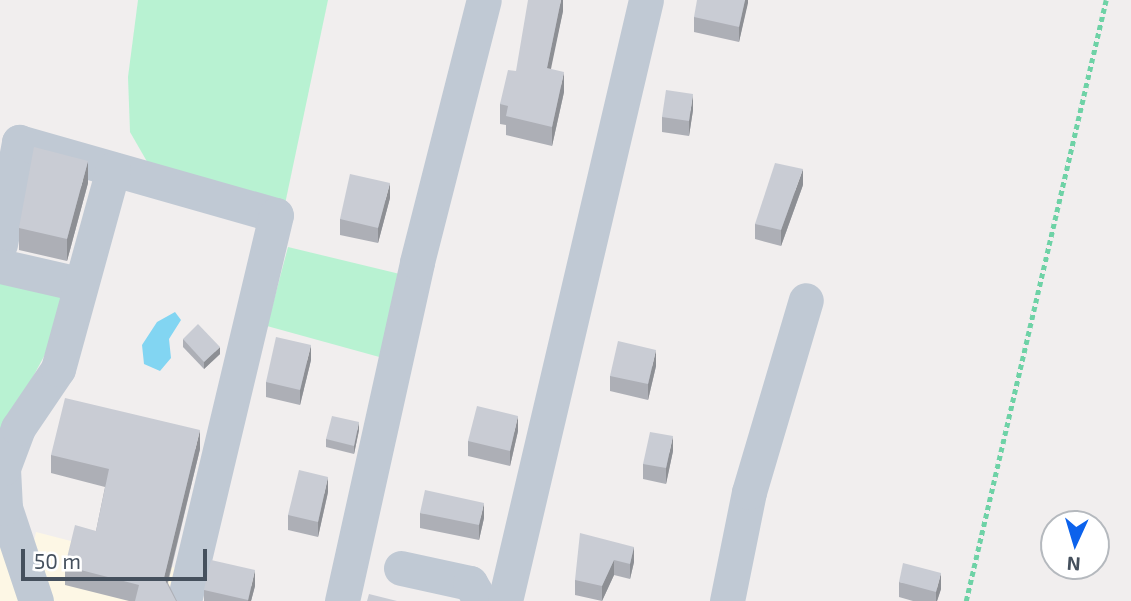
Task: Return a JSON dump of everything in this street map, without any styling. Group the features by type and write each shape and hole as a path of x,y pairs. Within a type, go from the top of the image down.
{"lane":[{"path":"342,601 417,262 484,0"},
{"path":"505,601 646,0"},
{"path":"0,244 19,142 276,215 184,601"},
{"path":"36,601 5,508 3,468 18,428 58,369 79,284 113,169"},
{"path":"0,266 79,284"},
{"path":"727,601 749,492 806,300"},
{"path":"401,568 470,583 481,601"}],"path":[{"path":"966,601 1106,0"}],"shaded area":[{"path":"36,532 191,572 184,601 0,601 0,543 32,550"}],"green space":[{"path":"138,0 328,0 285,204 149,165 130,132 128,77"},
{"path":"288,247 404,275 383,358 267,326"},
{"path":"0,276 62,296 49,347 0,438"}],"water":[{"path":"175,312 181,320 169,339 171,358 160,371 144,364 142,345 157,322"}],"building":[{"path":"528,0 561,0 547,68 564,72 552,127 506,116 508,106 500,104 508,70 516,71"},
{"path":"697,0 745,0 739,27 694,17"},
{"path":"666,90 693,94 689,121 662,117"},
{"path":"34,147 88,161 67,239 19,228"},
{"path":"775,163 803,169 781,230 755,224"},
{"path":"350,174 390,183 378,228 340,219"},
{"path":"198,324 220,347 204,362 183,339"},
{"path":"276,337 311,345 300,390 266,382"},
{"path":"618,341 656,350 648,384 610,376"},
{"path":"65,398 200,430 164,578 176,601 135,601 139,585 65,566 75,525 96,531 109,469 51,455"},
{"path":"477,406 518,416 510,451 468,441"},
{"path":"332,416 359,422 354,446 326,439"},
{"path":"650,432 673,436 666,468 643,464"},
{"path":"299,470 328,477 318,522 288,515"},
{"path":"425,490 484,503 479,525 420,513"},
{"path":"580,533 634,547 630,564 614,560 602,586 575,580"},
{"path":"211,560 255,570 248,600 204,590"},
{"path":"903,563 941,573 936,592 899,582"},
{"path":"369,594 397,601 367,601"}]}
